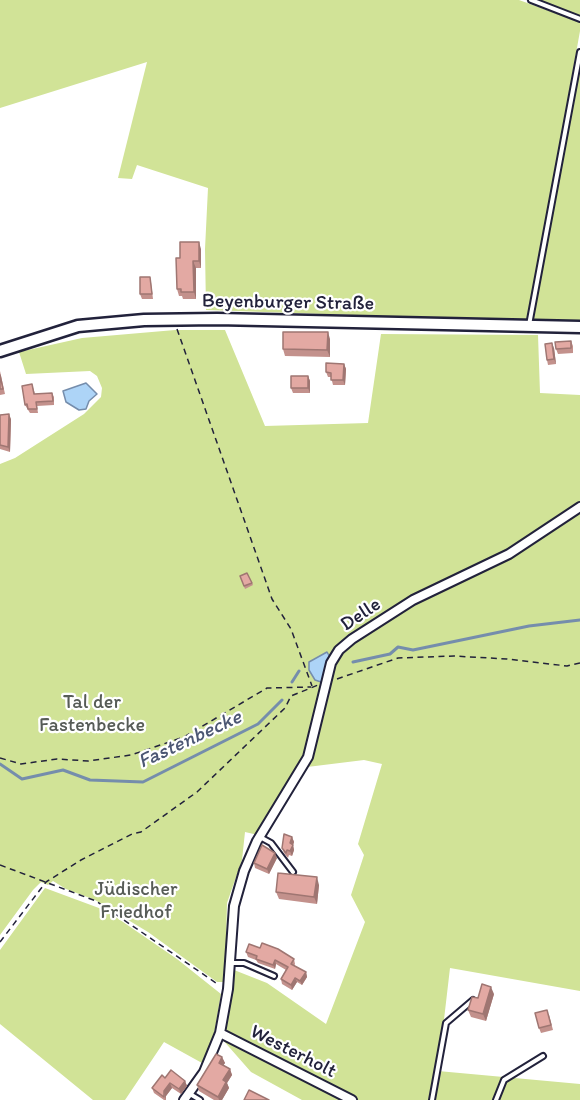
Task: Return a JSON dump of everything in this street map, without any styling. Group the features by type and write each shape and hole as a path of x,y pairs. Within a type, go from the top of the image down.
{"main road":[{"name":"Beyenburger Straße","path":"0,351 78,326 115,321 174,319 580,327"}],"street":[{"name":"Delle","path":"187,1097 204,1072 220,1033 228,989 234,906 244,871 260,837 308,756 325,683 331,663 339,650 352,639 413,600 509,554 580,507"},
{"name":"Westerholt","path":"220,1033 352,1100"}],"lane":[{"path":"531,0 580,19"},
{"path":"529,326 580,52"},
{"path":"260,837 271,843 293,872"},
{"path":"230,963 244,963 274,976"},
{"path":"432,1100 446,1023 476,998"},
{"path":"496,1100 504,1080 543,1056"},
{"path":"187,1097 200,1100"}],"path":[{"path":"174,319 272,599 291,629 312,687"},
{"path":"0,942 46,882 81,860 132,834 141,832 197,792 285,708 291,696 398,658 454,656 567,666 580,663"},
{"path":"0,758 21,764 57,759 88,761 132,755 184,737 267,688 312,687"},
{"path":"0,865 96,901 209,979 228,989"}],"green space":[{"path":"0,0 519,0 580,22 528,321 206,310 205,249 208,188 137,165 132,179 118,178 147,62 0,108"},
{"path":"537,0 580,0 580,16"},
{"path":"580,61 580,323 532,322"},
{"path":"175,330 225,330 265,426 368,423 381,334 538,335 540,393 580,395 580,991 450,968 438,1071 580,1084 580,1100 302,1100 251,1072 222,1039 220,1034 229,968 267,983 326,1024 365,922 351,895 364,855 358,844 382,764 364,760 299,768 258,835 245,832 242,860 227,903 225,982 217,982 148,932 95,900 66,889 53,881 48,885 41,882 33,890 0,935 0,464 15,458 84,414 101,397 102,388 97,376 90,371 26,374 19,352 82,338"},
{"path":"45,888 107,911 177,959 221,994 214,1034 202,1063 164,1042 125,1100 93,1100 0,1024 0,950"}],"water":[{"path":"86,383 97,394 89,401 86,409 79,410 66,402 63,391"},
{"path":"327,652 331,659 321,682 315,680 309,670 309,662"}],"building":[{"path":"180,242 199,242 199,261 193,261 194,292 181,292 181,289 177,289 176,258 180,258"},
{"path":"140,277 150,277 152,294 140,294"},
{"path":"283,332 328,332 327,350 283,349"},
{"path":"571,341 571,348 556,349 555,342"},
{"path":"552,343 554,359 547,360 545,344"},
{"path":"326,363 344,364 343,380 331,380 331,373 326,372"},
{"path":"291,376 308,376 308,388 291,388"},
{"path":"32,384 34,394 52,393 53,401 36,402 37,409 28,409 27,404 25,405 22,386"},
{"path":"9,414 8,447 0,445 0,415"},
{"path":"247,573 252,583 244,586 240,576"},
{"path":"284,834 292,837 290,843 293,845 286,853 282,848"},
{"path":"262,845 275,853 267,869 254,863"},
{"path":"278,873 317,877 314,897 276,892"},
{"path":"262,943 294,959 291,964 306,972 300,981 295,978 291,985 281,979 288,967 275,960 273,965 256,959 257,956 246,952 249,944 260,948"},
{"path":"482,984 491,987 483,1014 468,1010 472,997 478,998"},
{"path":"547,1010 551,1025 539,1028 535,1013"},
{"path":"216,1054 222,1057 219,1063 230,1069 223,1080 226,1082 218,1097 197,1085"},
{"path":"171,1070 185,1081 179,1089 170,1083 164,1091 164,1097 152,1088 162,1075 165,1078"},
{"path":"249,1090 269,1100 244,1100"}],"waterway":[{"name":"Fastenbecke","path":"353,662 390,654 398,647 413,650 529,626 580,620"},
{"name":"Fastenbecke","path":"292,682 299,671"},
{"name":"Fastenbecke","path":"0,764 22,779 63,770 90,780 143,782 258,724 282,700"}],"park label":[{"name":"Tal der Fastenbecke","path":"92,714"},
{"name":"Jüdischer Friedhof","path":"136,902"}]}
